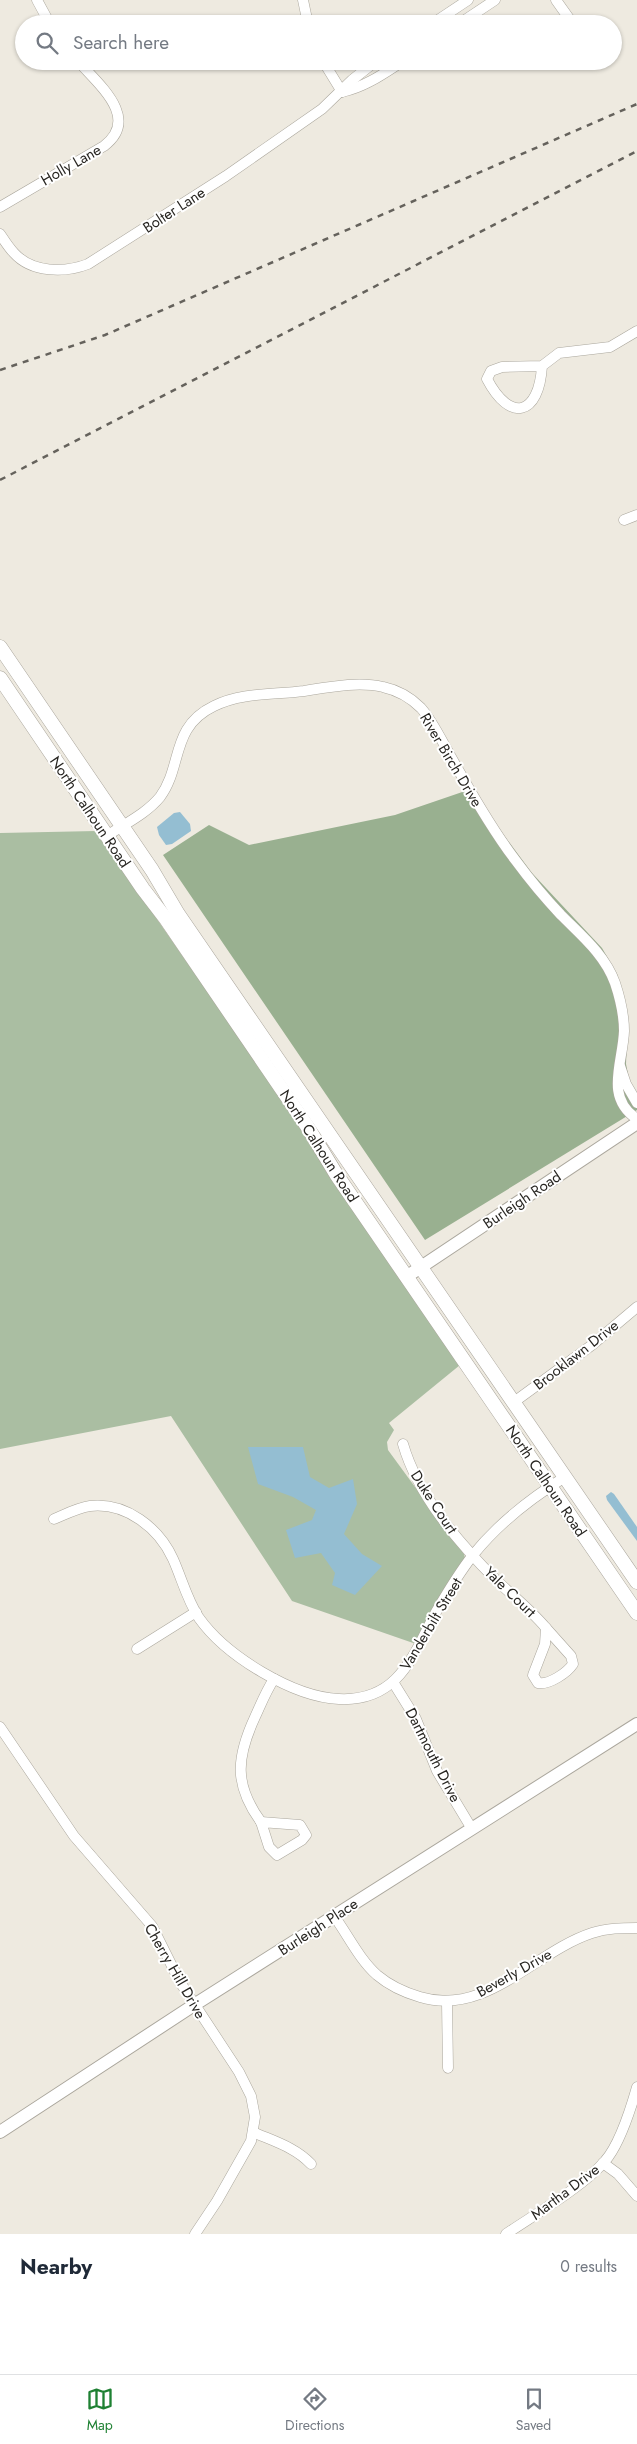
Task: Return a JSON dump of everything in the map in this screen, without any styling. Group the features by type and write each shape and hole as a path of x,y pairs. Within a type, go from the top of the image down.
{"main road":[{"name":"North Calhoun Road","path":"0,647 122,826 178,914 637,1582"},
{"name":"North Calhoun Road","path":"0,678 106,836 166,919 406,1277 637,1614"}],"street":[{"path":"37,0 45,15"},
{"path":"303,0 306,15"},
{"path":"446,15 468,0"},
{"path":"472,15 495,0"},
{"path":"556,0 567,15"},
{"name":"Holly Lane","path":"0,207 110,142 118,129 118,113 110,98 86,70"},
{"path":"329,70 342,92"},
{"name":"Bolter Lane","path":"0,234 14,253 24,262 36,267 65,270 88,264 237,169 322,109 365,70"},
{"name":"Bolter Lane","path":"342,92 356,89 369,83 388,70"},
{"path":"542,366 539,392 533,403 525,408 515,407 502,400 493,390 487,379 491,371 502,367 542,366 559,353 610,346 637,332"},
{"path":"624,520 637,515"},
{"name":"River Birch Drive","path":"106,836 159,798 169,781 182,736 198,717 212,706 232,698 349,686 367,685 397,691 409,698 428,718 489,824 513,858 561,915 595,950 611,972 623,1016 617,1085 627,1112 637,1121"},
{"name":"River Birch Drive","path":"620,1065 626,1084 637,1103"},
{"name":"Burleigh Road","path":"406,1277 637,1121"},
{"name":"Brooklawn Drive","path":"514,1402 592,1345 637,1307"},
{"name":"Duke Court","path":"403,1444 407,1459 433,1504 473,1556"},
{"name":"Vanderbilt Street","path":"54,1519 91,1506 106,1507 129,1513 138,1518 164,1541 196,1612 209,1630 235,1654 274,1679 328,1698 341,1699 373,1693 393,1682 409,1666 436,1613 473,1556 514,1514 550,1486 565,1477"},
{"name":"Yale Court","path":"473,1556 546,1628 566,1649 573,1664 567,1671 543,1684 538,1683 534,1675 545,1644 546,1628"},
{"path":"137,1649 196,1612"},
{"path":"261,1822 248,1803 243,1791 241,1755 249,1730 274,1679"},
{"name":"Dartmouth Drive","path":"393,1682 416,1719 437,1771 472,1828"},
{"name":"Burleigh Place","path":"0,2132 194,2005 637,1724"},
{"name":"Cherry Hill Drive","path":"0,1727 74,1836 152,1926 194,2005 248,2087 254,2106 253,2132 239,2164 195,2234"},
{"name":"Beverly Drive","path":"334,1916 366,1964 390,1986 425,1999 447,2002 486,1992 582,1936 602,1930 637,1928"},
{"path":"447,2002 448,2068"},
{"name":"Martha Drive","path":"506,2234 568,2192 603,2163 622,2131 637,2087"},
{"path":"253,2132 287,2146 303,2156 311,2164"},
{"path":"603,2163 618,2174 637,2196"}],"green space":[{"path":"474,788 497,826 532,873 602,948 617,974 628,1015 626,1064 629,1079 637,1095 637,1110 425,1240 163,855 209,825 249,845 395,815"},
{"path":"96,831 303,1130 460,1365 389,1423 394,1430 387,1442 388,1450 464,1554 465,1558 416,1644 292,1601 171,1416 0,1449 0,833"}],"water":[{"path":"180,812 190,824 191,831 172,844 166,845 159,835 157,827 174,813"},
{"path":"248,1447 303,1447 310,1477 329,1488 353,1479 357,1504 344,1534 362,1554 382,1566 355,1595 332,1585 335,1573 321,1553 295,1558 286,1530 312,1520 316,1510 293,1497 258,1484"},
{"path":"611,1492 637,1527 637,1541 607,1500 606,1496"}],"railway":[{"path":"0,370 105,335 637,104"},
{"path":"0,480 637,151"}]}
